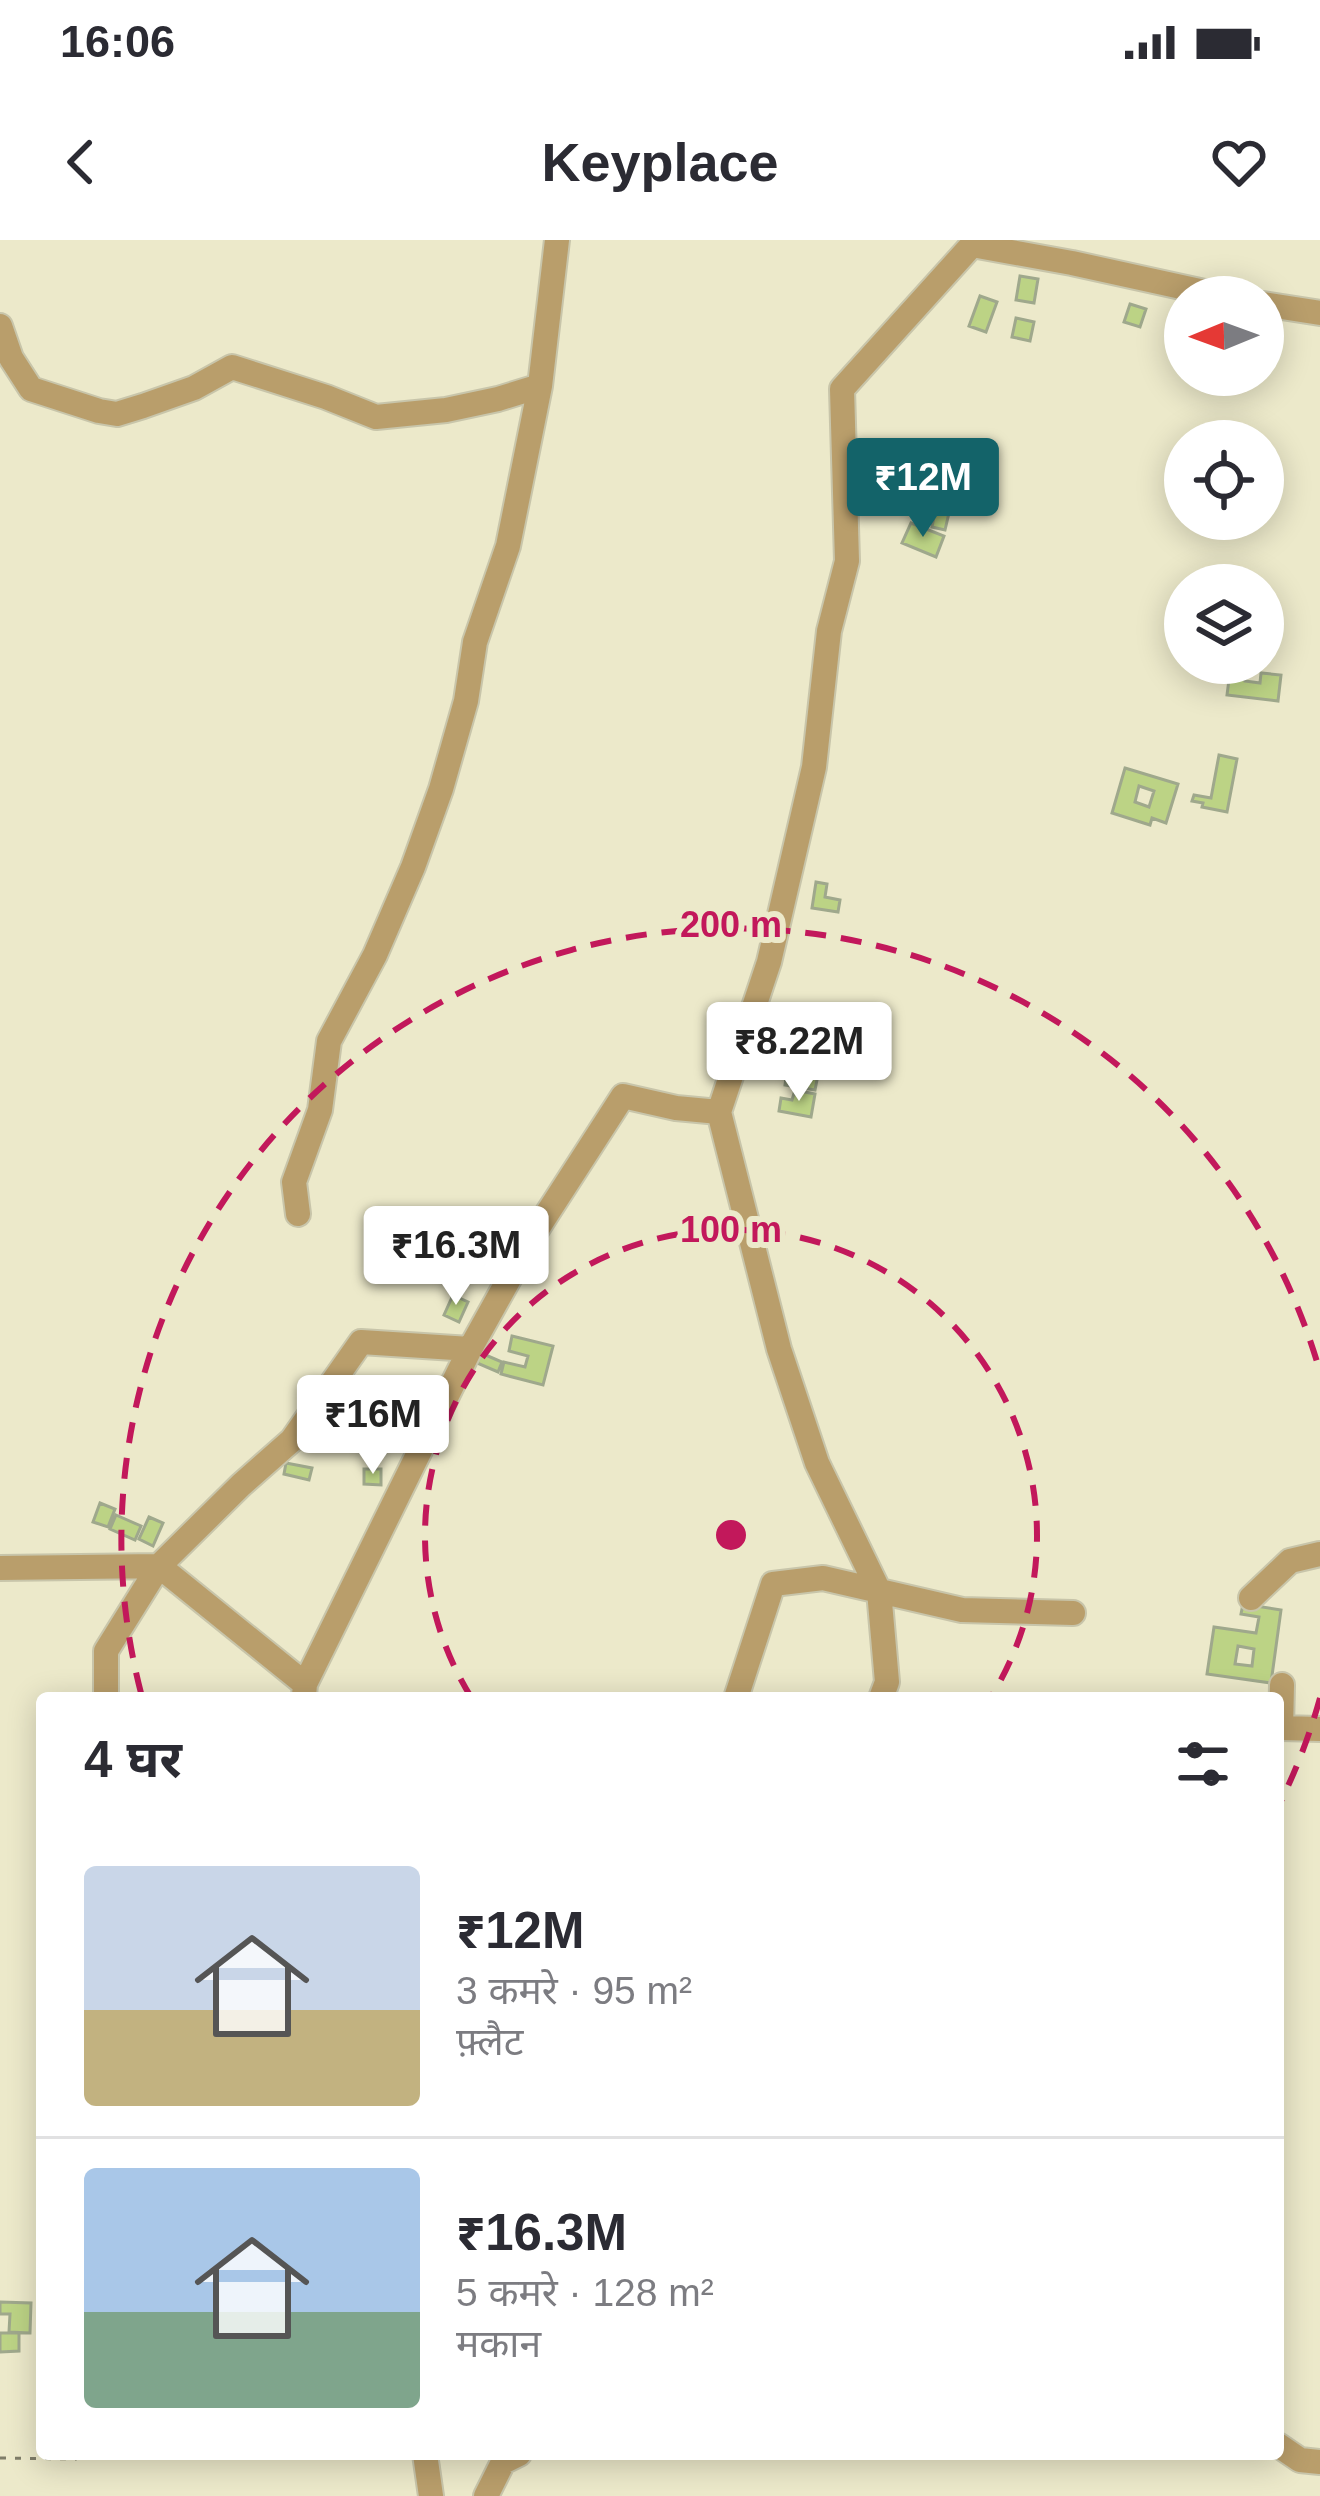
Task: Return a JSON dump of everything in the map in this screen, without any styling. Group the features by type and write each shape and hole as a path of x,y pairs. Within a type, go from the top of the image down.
{"street":[{"path":"298,1214 294,1182 320,1110 329,1041 375,955 413,867 441,789 466,701 475,642 508,546 539,386 557,240"},
{"path":"883,1692 887,1682 879,1591 817,1463 779,1349 719,1112 769,962 814,767 829,631 847,561 842,389 971,242 1164,283"},
{"path":"1284,307 1320,313"},
{"path":"0,326 10,358 31,389 118,414 194,388 232,367 376,417 446,410 539,386"},
{"path":"0,1568 159,1566 305,1691 470,1349 534,1234 623,1096 719,1112"},
{"path":"106,1692 106,1651 159,1566 292,1440 361,1342 470,1349"},
{"path":"1251,1598 1290,1561 1320,1554"},
{"path":"738,1692 773,1584 823,1578 962,1610 1072,1613"},
{"path":"1282,1684 1282,1692"},
{"path":"1284,1728 1320,1729"},
{"path":"1284,2449 1300,2460 1320,2462"},
{"path":"426,2460 431,2496"},
{"path":"486,2496 507,2460"}],"path":[{"path":"0,2458 36,2458"}],"building":[{"path":"1020,276 1038,279 1034,303 1016,300"},
{"path":"980,296 997,302 986,332 969,326"},
{"path":"1130,304 1146,309 1140,327 1124,322"},
{"path":"1016,318 1034,322 1030,341 1012,337"},
{"path":"880,478 897,483 891,508 873,503"},
{"path":"910,485 953,496 945,530 932,527 936,507 917,502 914,513 904,511"},
{"path":"911,523 944,536 936,557 902,543"},
{"path":"1228,684 1280,684 1278,701 1227,695"},
{"path":"1219,755 1237,759 1227,812 1192,801 1194,795 1211,798"},
{"path":"1125,768 1178,784 1166,823 1152,818 1150,825 1112,813","holes":["1139,786 1154,791 1149,807 1135,802"]},
{"path":"816,882 827,884 825,897 840,900 838,912 812,908"},
{"path":"787,1070 818,1075 815,1090 785,1085"},
{"path":"795,1090 815,1094 811,1117 779,1111 781,1098 792,1100"},
{"path":"478,1220 499,1225 492,1254 471,1249"},
{"path":"453,1295 468,1302 459,1322 444,1315"},
{"path":"512,1336 553,1346 543,1385 501,1374 504,1362 525,1367 528,1356 509,1351"},
{"path":"481,1353 502,1362 498,1372 477,1363"},
{"path":"286,1463 312,1468 309,1480 284,1474"},
{"path":"364,1469 381,1469 381,1485 364,1484"},
{"path":"100,1503 115,1509 108,1527 93,1522"},
{"path":"116,1515 141,1526 135,1540 110,1529"},
{"path":"149,1517 163,1523 153,1546 139,1539"},
{"path":"1243,1604 1281,1610 1271,1683 1207,1674 1214,1627 1256,1633 1259,1617 1241,1614","holes":["1238,1646 1254,1649 1252,1666 1235,1664"]},
{"path":"0,2302 31,2303 30,2333 9,2332 10,2314 0,2314"},
{"path":"0,2333 19,2333 19,2351 0,2352"}]}
